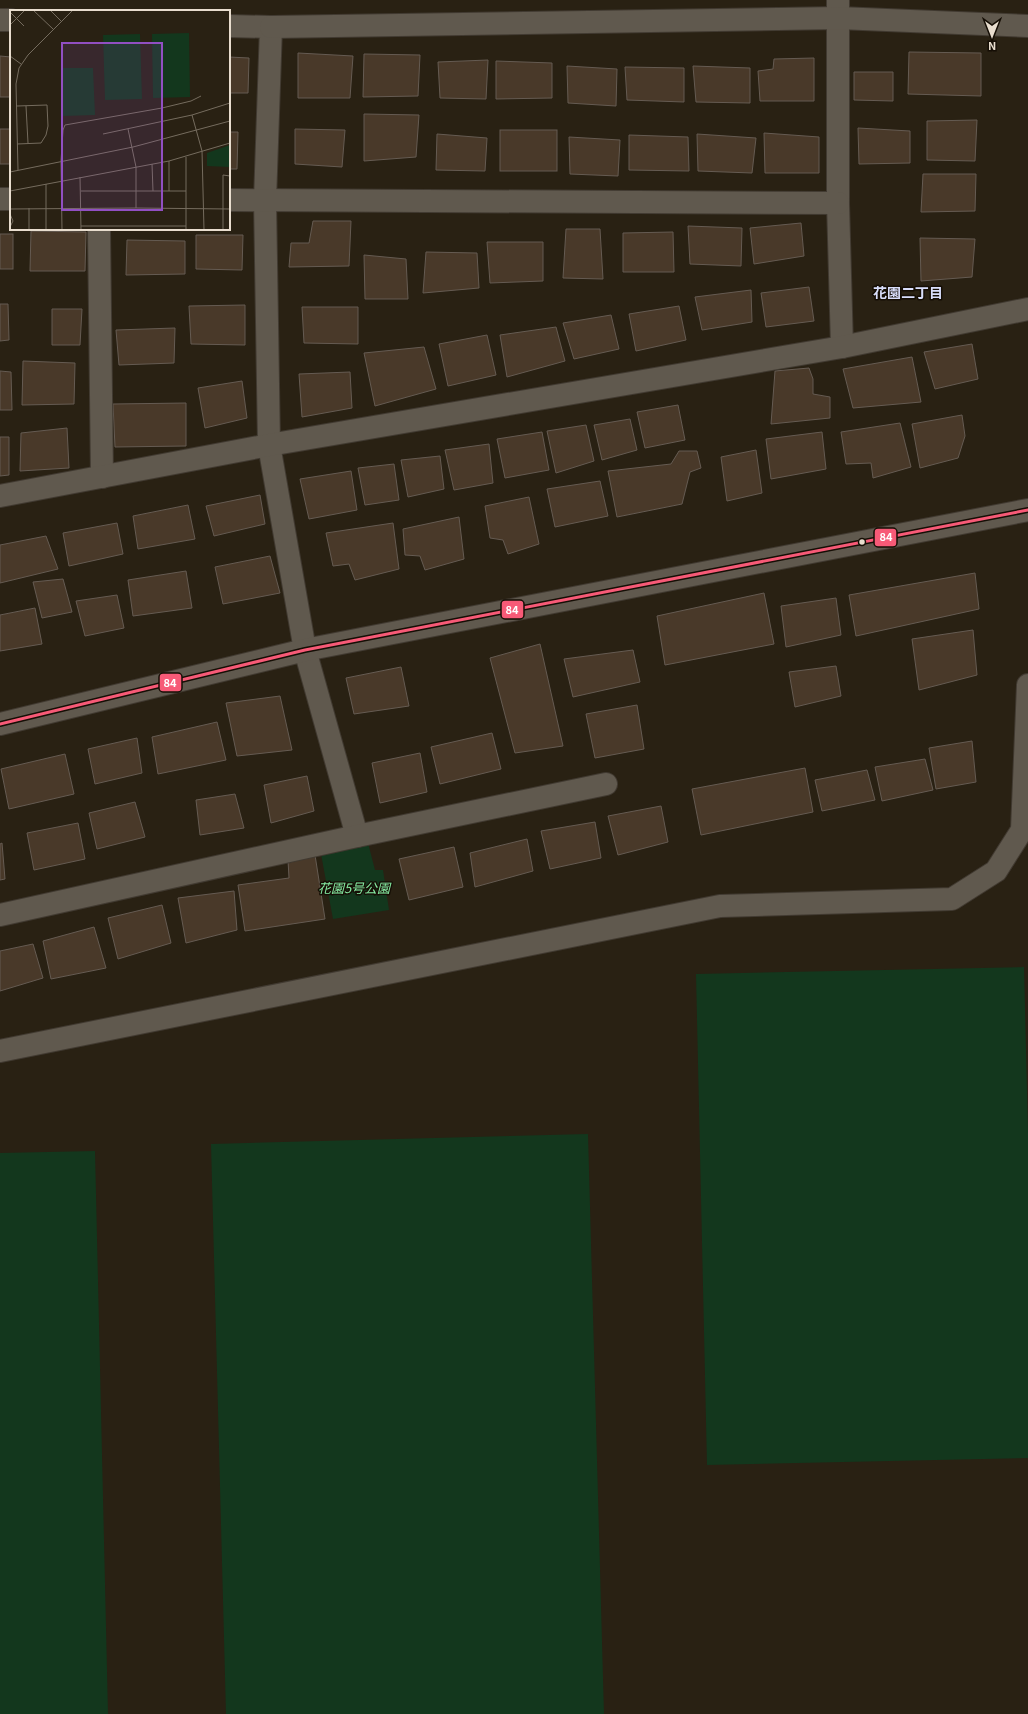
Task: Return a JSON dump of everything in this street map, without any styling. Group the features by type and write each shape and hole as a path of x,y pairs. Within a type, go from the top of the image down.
{"street":[{"path":"839,9 838,203 842,347"},
{"path":"230,26 271,27 839,9 1028,26"},
{"path":"271,27 264,200 269,445 305,650 357,836"},
{"path":"230,200 838,203"},
{"path":"99,230 102,477"},
{"path":"0,496 269,445 842,347 1028,310"},
{"path":"0,724 305,650 1028,510"},
{"path":"0,1051 720,906 952,899 996,871 1022,830 1028,685"},
{"path":"0,915 357,836 606,784"}],"green space":[{"name":"花園5号公園","path":"368,843 375,870 383,870 389,910 333,919 321,854"},
{"path":"1024,967 1028,1133 1028,1458 707,1465 696,974"},
{"path":"588,1134 604,1714 226,1714 211,1144"},
{"path":"95,1151 108,1714 0,1714 0,1153"}],"building":[{"path":"909,52 981,53 981,96 908,94"},
{"path":"298,53 353,56 350,98 298,98"},
{"path":"364,54 420,55 418,96 363,97"},
{"path":"0,56 10,57 10,97 0,97"},
{"path":"230,57 249,58 248,93 230,93"},
{"path":"814,58 814,101 760,101 758,71 773,69 774,59"},
{"path":"488,60 486,99 440,98 438,62"},
{"path":"496,61 552,63 552,98 496,99"},
{"path":"567,66 617,69 616,106 568,103"},
{"path":"693,66 750,68 750,103 696,102"},
{"path":"625,67 684,68 684,102 627,100"},
{"path":"854,72 893,72 893,101 854,100"},
{"path":"364,114 419,115 416,157 364,161"},
{"path":"977,120 975,161 927,160 927,121"},
{"path":"858,128 910,131 910,163 859,164"},
{"path":"0,129 10,129 10,164 0,164"},
{"path":"295,129 345,130 342,167 295,164"},
{"path":"500,130 557,130 557,171 500,171"},
{"path":"230,132 238,132 237,169 230,169"},
{"path":"764,133 819,137 819,173 765,173"},
{"path":"437,134 487,138 485,171 436,170"},
{"path":"697,134 756,138 752,173 698,171"},
{"path":"629,135 688,137 689,171 629,170"},
{"path":"569,137 620,140 618,176 570,174"},
{"path":"923,174 976,174 975,211 921,212"},
{"path":"313,221 351,221 349,266 289,267 291,243 309,243"},
{"path":"801,223 804,256 754,264 750,228"},
{"path":"688,226 742,228 741,266 690,264"},
{"path":"566,229 600,229 603,279 563,278"},
{"path":"31,231 86,232 85,271 30,271"},
{"path":"673,232 674,272 623,272 623,233"},
{"path":"0,234 13,234 13,269 0,269"},
{"path":"196,235 243,235 242,270 196,269"},
{"path":"920,238 975,239 972,277 921,281"},
{"path":"127,240 185,241 185,274 126,275"},
{"path":"487,242 543,242 543,281 490,283"},
{"path":"426,252 477,253 479,288 423,293"},
{"path":"364,255 406,259 408,299 365,299"},
{"path":"809,287 814,321 766,327 761,293"},
{"path":"751,290 752,322 702,330 695,297"},
{"path":"0,304 8,304 9,340 0,341"},
{"path":"245,305 245,345 191,344 189,306"},
{"path":"679,306 686,340 636,351 629,314"},
{"path":"302,307 358,307 358,344 304,343"},
{"path":"52,309 82,309 80,345 52,345"},
{"path":"611,315 619,349 574,359 563,323"},
{"path":"556,327 565,361 507,377 500,335"},
{"path":"175,328 174,363 119,365 116,330"},
{"path":"487,335 496,375 448,386 439,344"},
{"path":"972,344 978,379 935,389 924,352"},
{"path":"424,347 436,389 375,406 364,353"},
{"path":"912,357 921,402 853,408 843,369"},
{"path":"23,361 75,363 74,404 22,405"},
{"path":"809,368 813,379 813,394 830,397 830,418 771,424 775,371"},
{"path":"0,371 11,372 12,410 0,410"},
{"path":"350,372 352,408 302,417 299,374"},
{"path":"242,381 247,418 205,428 198,388"},
{"path":"186,403 186,446 115,447 113,404"},
{"path":"678,405 685,440 645,448 637,412"},
{"path":"962,415 965,436 958,458 920,468 912,424"},
{"path":"630,419 637,450 602,460 594,425"},
{"path":"900,423 911,467 873,478 871,463 846,464 841,432"},
{"path":"586,425 594,461 556,473 547,431"},
{"path":"67,428 69,468 20,471 21,433"},
{"path":"542,432 549,470 505,478 497,439"},
{"path":"822,432 826,469 771,479 766,439"},
{"path":"0,437 9,437 9,475 0,476"},
{"path":"489,444 493,483 454,490 445,450"},
{"path":"756,450 762,493 727,501 721,457"},
{"path":"679,451 697,451 701,468 690,472 682,504 617,517 608,471 671,464"},
{"path":"440,456 444,489 408,497 401,460"},
{"path":"394,464 399,500 365,505 358,468"},
{"path":"351,471 357,510 309,519 300,479"},
{"path":"600,481 608,516 555,527 547,489"},
{"path":"260,495 265,524 214,536 206,506"},
{"path":"529,497 539,544 508,554 503,540 490,538 485,506"},
{"path":"188,505 195,539 138,549 133,516"},
{"path":"459,517 464,559 425,570 420,556 405,555 403,529"},
{"path":"117,523 123,554 69,566 63,533"},
{"path":"393,523 399,569 355,580 349,564 333,566 326,533"},
{"path":"46,536 58,569 0,583 0,545"},
{"path":"270,556 280,593 223,604 215,567"},
{"path":"186,571 192,608 133,616 128,580"},
{"path":"975,573 979,609 856,636 849,595"},
{"path":"63,579 72,612 42,618 33,582"},
{"path":"764,593 774,644 665,665 657,616"},
{"path":"117,595 124,628 85,636 76,601"},
{"path":"836,598 841,635 786,647 781,606"},
{"path":"35,608 42,644 0,651 0,615"},
{"path":"973,630 977,675 919,690 912,639"},
{"path":"540,644 563,746 515,753 490,658"},
{"path":"633,650 640,682 573,697 564,659"},
{"path":"836,666 841,696 795,707 789,672"},
{"path":"401,667 409,706 354,714 346,678"},
{"path":"280,696 292,750 237,756 226,703"},
{"path":"637,705 644,749 595,758 586,714"},
{"path":"217,722 226,760 158,774 152,737"},
{"path":"492,733 501,769 440,784 431,747"},
{"path":"137,738 142,773 95,784 88,749"},
{"path":"972,741 976,782 936,789 929,748"},
{"path":"420,753 427,792 380,803 372,763"},
{"path":"65,754 74,794 9,809 1,769"},
{"path":"925,759 933,790 882,801 875,767"},
{"path":"805,768 813,812 701,835 692,789"},
{"path":"867,770 875,800 822,811 815,780"},
{"path":"307,776 314,811 271,823 264,785"},
{"path":"235,794 244,828 200,835 196,800"},
{"path":"135,802 145,837 97,849 89,813"},
{"path":"661,806 668,842 618,855 608,816"},
{"path":"595,822 601,858 550,869 541,831"},
{"path":"78,823 85,859 34,870 27,833"},
{"path":"527,839 533,871 475,887 470,853"},
{"path":"2,843 5,879 0,880 0,844"},
{"path":"454,847 463,887 409,900 399,859"},
{"path":"315,855 325,919 245,931 238,885 289,878 288,860"},
{"path":"234,891 237,930 186,943 178,898"},
{"path":"162,905 171,943 118,959 108,918"},
{"path":"94,927 106,968 51,979 43,941"},
{"path":"33,944 43,978 0,991 0,951"}],"transit line":[{"name":"84","path":"0,724 305,650 1028,510"}],"district":[{"name":"花園二丁目","path":"908,293"}]}
